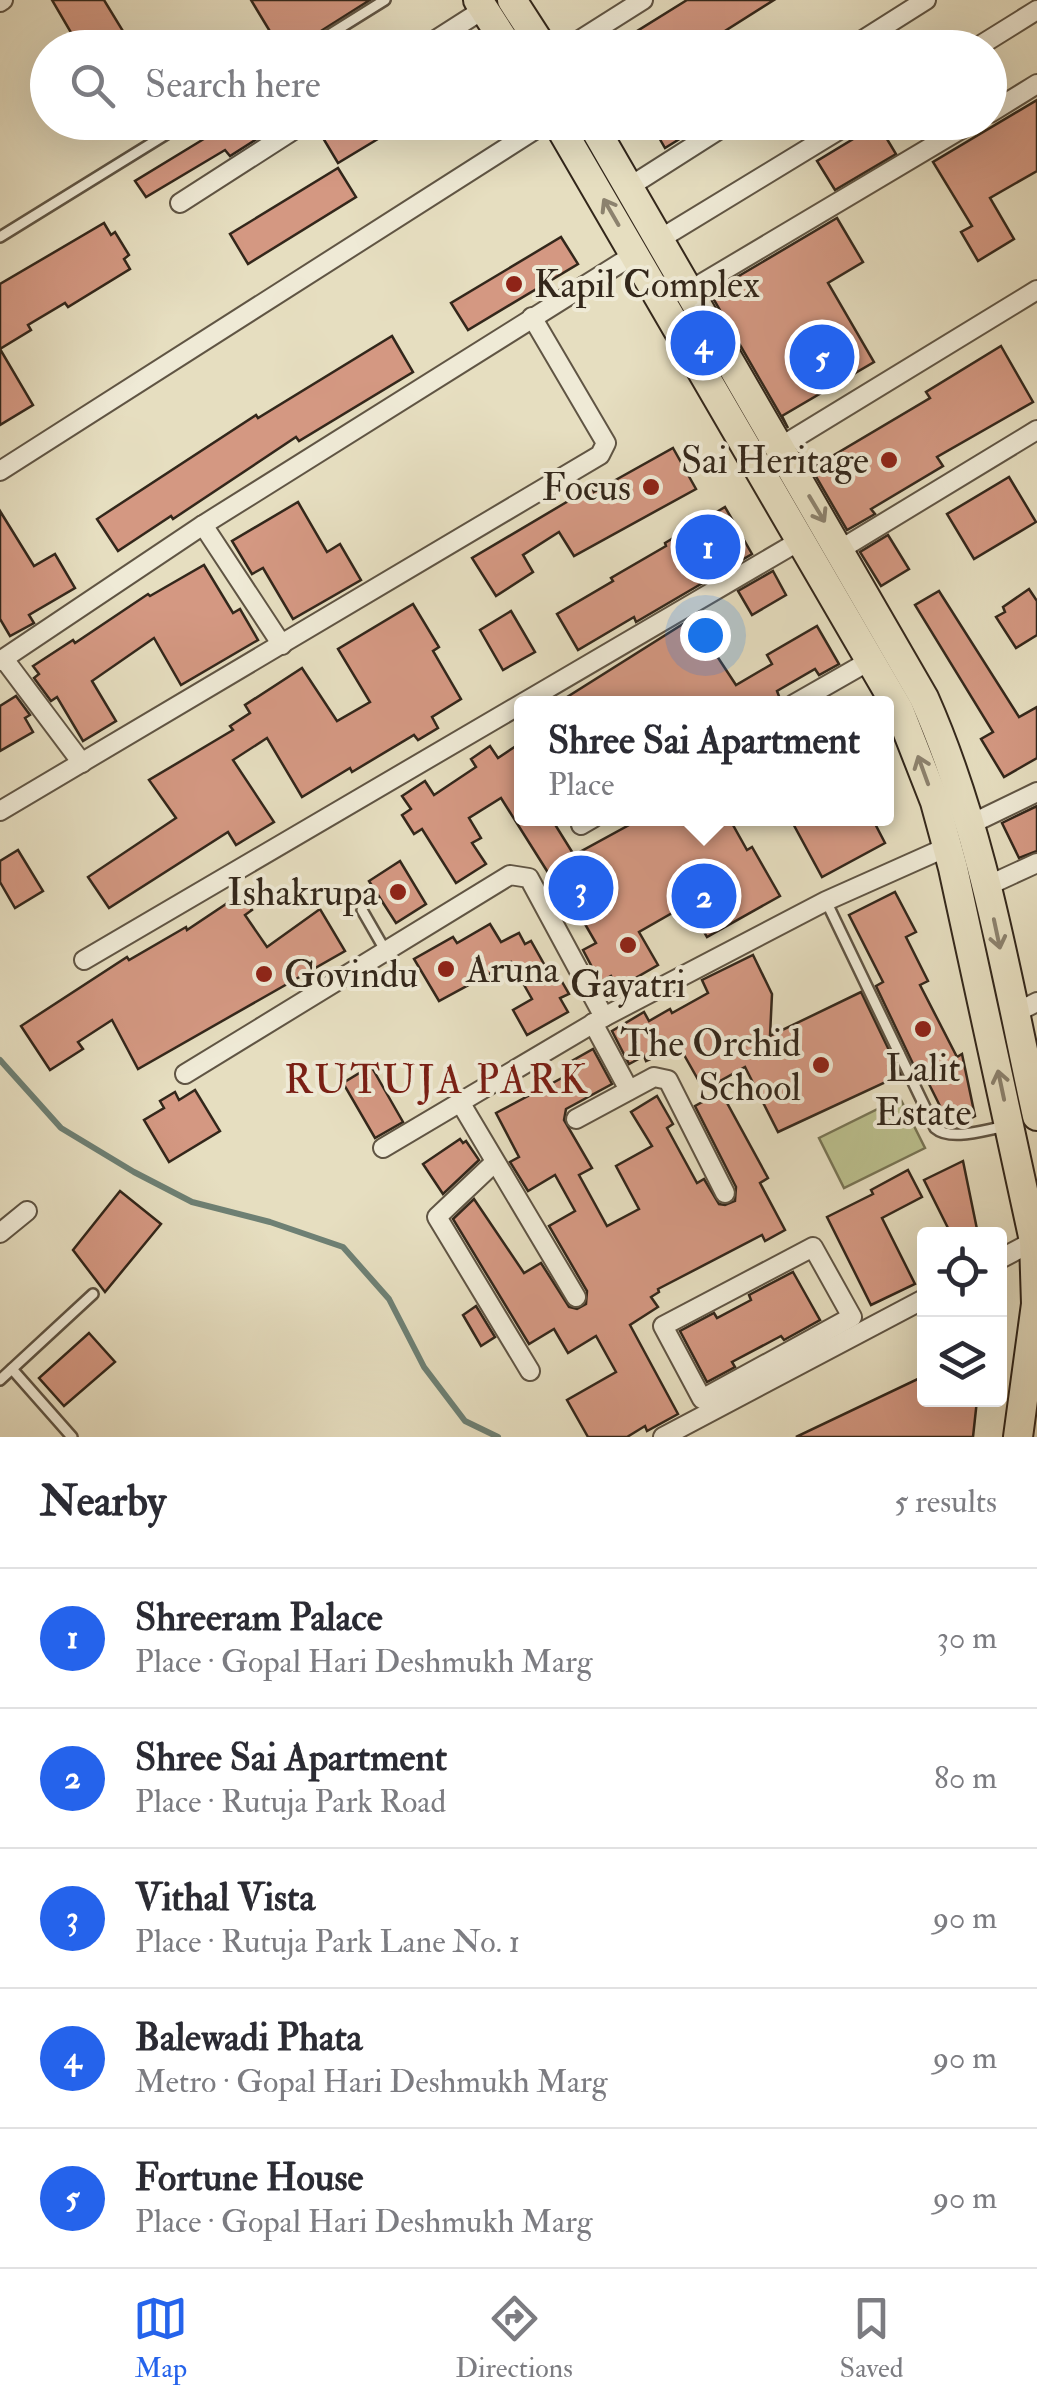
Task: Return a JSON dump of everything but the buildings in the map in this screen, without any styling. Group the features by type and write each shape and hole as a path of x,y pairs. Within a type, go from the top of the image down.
{"main road":[{"path":"512,0 521,30"},
{"path":"481,4 510,30"},
{"path":"568,140 891,696"},
{"path":"602,140 841,549 942,738 1026,1008 1037,1116"},
{"path":"894,701 916,749 947,847 1034,1241 1036,1289 1031,1354 1018,1437"}],"street":[{"path":"596,30 643,0"},
{"path":"878,30 926,0"},
{"path":"447,30 481,4"},
{"path":"1005,30 1037,10"},
{"path":"1007,102 1037,84"},
{"path":"180,203 278,140"},
{"path":"0,471 519,140"},
{"path":"629,187 703,140"},
{"path":"660,239 822,140"},
{"path":"690,291 943,140"},
{"path":"82,762 2,660 204,525 635,254"},
{"path":"780,447 1037,290"},
{"path":"0,811 600,455 606,442 532,318"},
{"path":"841,549 1037,430"},
{"path":"204,525 282,645"},
{"path":"535,696 801,540"},
{"path":"808,696 870,660"},
{"path":"84,960 514,708"},
{"path":"970,824 1037,792"},
{"path":"383,1148 598,1020 826,901 947,847"},
{"path":"987,886 1037,863"},
{"path":"184,1074 510,876 521,875 528,878 629,1090"},
{"path":"576,1118 654,1077 668,1080 725,1193"},
{"path":"460,1102 576,1297"},
{"path":"494,1162 437,1217 530,1371"},
{"path":"0,1232 27,1211"},
{"path":"1007,1255 1034,1241"},
{"path":"663,1437 794,1358 852,1317 813,1247 663,1326 702,1399 794,1358 917,1302"}],"lane":[{"path":"337,30 385,0"},
{"path":"0,237 157,140"},
{"path":"826,901 935,1128 942,1134 954,1134 1010,1126"},
{"path":"362,910 385,950"},
{"path":"0,1380 93,1294"},
{"path":"12,1369 72,1437"}],"green space":[{"path":"900,1098 925,1148 844,1188 819,1138"}],"waterway":[{"path":"0,1060 61,1128 134,1172 192,1202 270,1222 343,1247 389,1299 424,1367 465,1421 498,1437"}],"place":[{"name":"Kapil Complex","path":"514,284"},
{"name":"Balewadi Phata","path":"703,343"},
{"name":"Fortune House","path":"822,357"},
{"name":"Sai Heritage","path":"889,460"},
{"name":"Focus","path":"651,487"},
{"name":"Shreeram Palace","path":"708,547"},
{"name":"Vithal Vista","path":"581,888"},
{"name":"Ishakrupa","path":"398,892"},
{"name":"Shree Sai Apartment","path":"704,896"},
{"name":"Gayatri","path":"628,945"},
{"name":"Aruna","path":"446,969"},
{"name":"Govindu","path":"264,974"},
{"name":"Lalit Estate","path":"923,1029"},
{"name":"The Orchid School","path":"821,1065"}],"district":[{"name":"RUTUJA PARK","path":"437,1079"}]}
